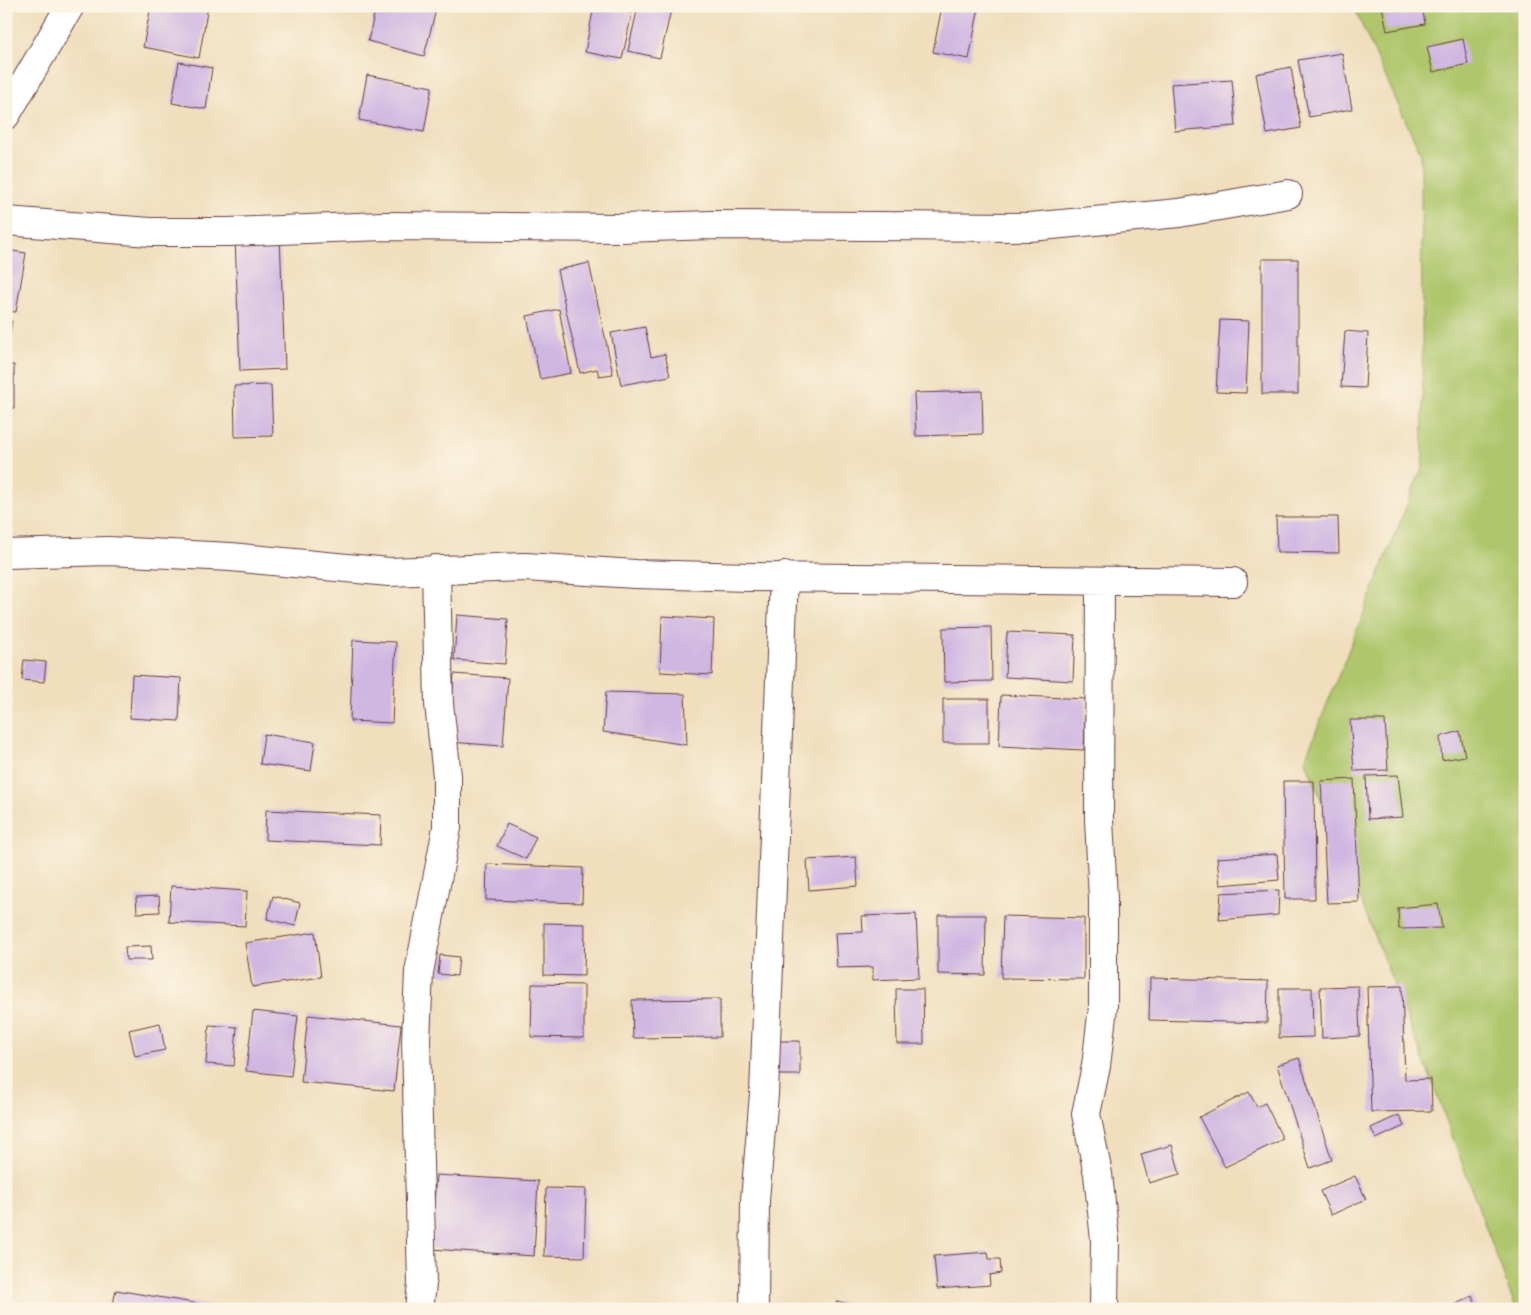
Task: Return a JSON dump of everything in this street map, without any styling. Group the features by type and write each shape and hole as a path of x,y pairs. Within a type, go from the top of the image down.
{"street":[{"path":"6,115 70,6"},
{"path":"6,221 150,232 228,232 383,226 622,228 712,225 1030,227 1179,213 1288,194"},
{"path":"6,554 108,551 231,557 389,572 525,567 635,574 1233,582"},
{"path":"419,1309 422,1284 416,1040 419,972 447,828 447,776 439,704 436,569"},
{"path":"754,1309 755,1200 764,1094 784,576"},
{"path":"1100,581 1100,819 1103,900 1103,1007 1096,1066 1086,1114 1098,1174 1105,1240 1104,1309"}],"green space":[{"path":"1353,6 1525,6 1525,1309 1516,1309 1431,1079 1305,759 1423,465 1421,154"}],"building":[{"path":"151,6 208,6 199,58 143,47"},
{"path":"376,6 437,6 424,56 368,41"},
{"path":"594,6 632,13 622,59 585,52"},
{"path":"638,6 655,6 671,10 660,58 628,51"},
{"path":"942,6 979,7 969,59 933,52"},
{"path":"1382,6 1422,6 1425,24 1387,31"},
{"path":"1463,39 1468,64 1433,72 1427,47"},
{"path":"1342,53 1352,109 1309,117 1298,60"},
{"path":"179,62 212,68 206,109 172,103"},
{"path":"1291,67 1301,128 1267,134 1256,74"},
{"path":"367,75 432,87 424,132 359,120"},
{"path":"1232,80 1236,126 1175,131 1171,84"},
{"path":"280,236 285,369 240,371 235,238"},
{"path":"6,250 26,253 16,312 6,311"},
{"path":"1262,259 1298,259 1298,394 1262,394"},
{"path":"589,263 613,374 599,376 597,369 580,373 557,270"},
{"path":"559,309 571,373 540,379 527,316"},
{"path":"6,320 12,321 7,353 6,353"},
{"path":"1220,320 1249,321 1246,393 1216,392"},
{"path":"645,327 651,357 665,354 670,376 621,385 611,333"},
{"path":"1345,331 1368,333 1365,388 1341,387"},
{"path":"6,365 14,365 14,408 6,408"},
{"path":"271,385 273,436 235,437 234,386"},
{"path":"982,391 983,434 916,436 914,393"},
{"path":"1276,517 1338,517 1339,553 1277,552"},
{"path":"457,615 508,619 505,664 454,660"},
{"path":"662,616 714,619 712,675 660,672"},
{"path":"991,627 992,681 944,682 943,628"},
{"path":"1007,632 1075,635 1073,681 1005,677"},
{"path":"353,640 396,642 392,723 350,721"},
{"path":"24,660 46,662 44,682 22,680"},
{"path":"454,674 508,678 503,746 449,742"},
{"path":"132,675 181,678 179,721 130,718"},
{"path":"606,692 685,694 687,745 603,732"},
{"path":"1001,695 1086,699 1084,750 999,746"},
{"path":"943,699 989,699 989,743 943,743"},
{"path":"1350,720 1385,720 1388,770 1354,771"},
{"path":"1460,731 1465,756 1442,760 1440,737"},
{"path":"264,734 315,742 311,771 260,764"},
{"path":"1398,775 1403,817 1368,819 1366,776"},
{"path":"1354,779 1359,902 1327,903 1321,781"},
{"path":"1283,781 1314,781 1315,899 1285,899"},
{"path":"266,810 381,815 380,845 265,840"},
{"path":"507,824 536,837 526,859 497,846"},
{"path":"1277,854 1279,880 1220,885 1217,858"},
{"path":"856,857 858,886 809,890 807,860"},
{"path":"487,864 583,868 582,903 486,900"},
{"path":"171,886 247,891 245,926 169,922"},
{"path":"1279,890 1278,915 1219,920 1221,893"},
{"path":"159,896 160,912 137,913 136,897"},
{"path":"273,896 300,903 295,926 267,919"},
{"path":"1438,904 1442,928 1399,929 1398,908"},
{"path":"916,914 919,978 873,980 873,967 837,968 835,933 863,932 862,916"},
{"path":"938,915 986,915 985,975 938,974"},
{"path":"1003,916 1084,918 1084,979 1001,978"},
{"path":"544,923 585,924 584,976 544,975"},
{"path":"315,932 321,977 252,987 245,943"},
{"path":"151,946 152,960 126,960 125,947"},
{"path":"440,955 459,957 457,976 438,974"},
{"path":"1150,978 1268,981 1267,1023 1149,1020"},
{"path":"532,984 584,985 584,1038 531,1037"},
{"path":"1358,986 1360,1036 1322,1038 1320,987"},
{"path":"1402,986 1405,1080 1431,1079 1432,1111 1371,1112 1367,987"},
{"path":"1279,988 1312,988 1313,1037 1279,1038"},
{"path":"896,989 923,989 924,1044 897,1044"},
{"path":"720,999 720,1037 633,1038 632,1000"},
{"path":"253,1011 298,1016 291,1076 246,1071"},
{"path":"308,1015 401,1025 394,1091 301,1082"},
{"path":"160,1023 165,1050 135,1056 129,1030"},
{"path":"209,1025 237,1027 234,1066 206,1064"},
{"path":"776,1041 800,1041 800,1075 776,1075"},
{"path":"1299,1058 1332,1160 1310,1168 1277,1065"},
{"path":"1249,1092 1257,1107 1265,1103 1283,1139 1225,1167 1199,1117"},
{"path":"1399,1115 1404,1126 1376,1139 1371,1128"},
{"path":"1172,1145 1180,1174 1149,1183 1141,1154"},
{"path":"436,1175 538,1181 534,1256 431,1249"},
{"path":"1355,1176 1366,1199 1331,1215 1320,1191"},
{"path":"546,1188 586,1189 584,1257 544,1256"},
{"path":"988,1252 989,1259 1000,1259 1001,1273 989,1275 990,1285 937,1289 934,1256"},
{"path":"116,1290 224,1308 224,1309 112,1309"},
{"path":"1472,1296 1478,1309 1446,1309"},
{"path":"837,1301 860,1307 860,1309 835,1309"}]}
